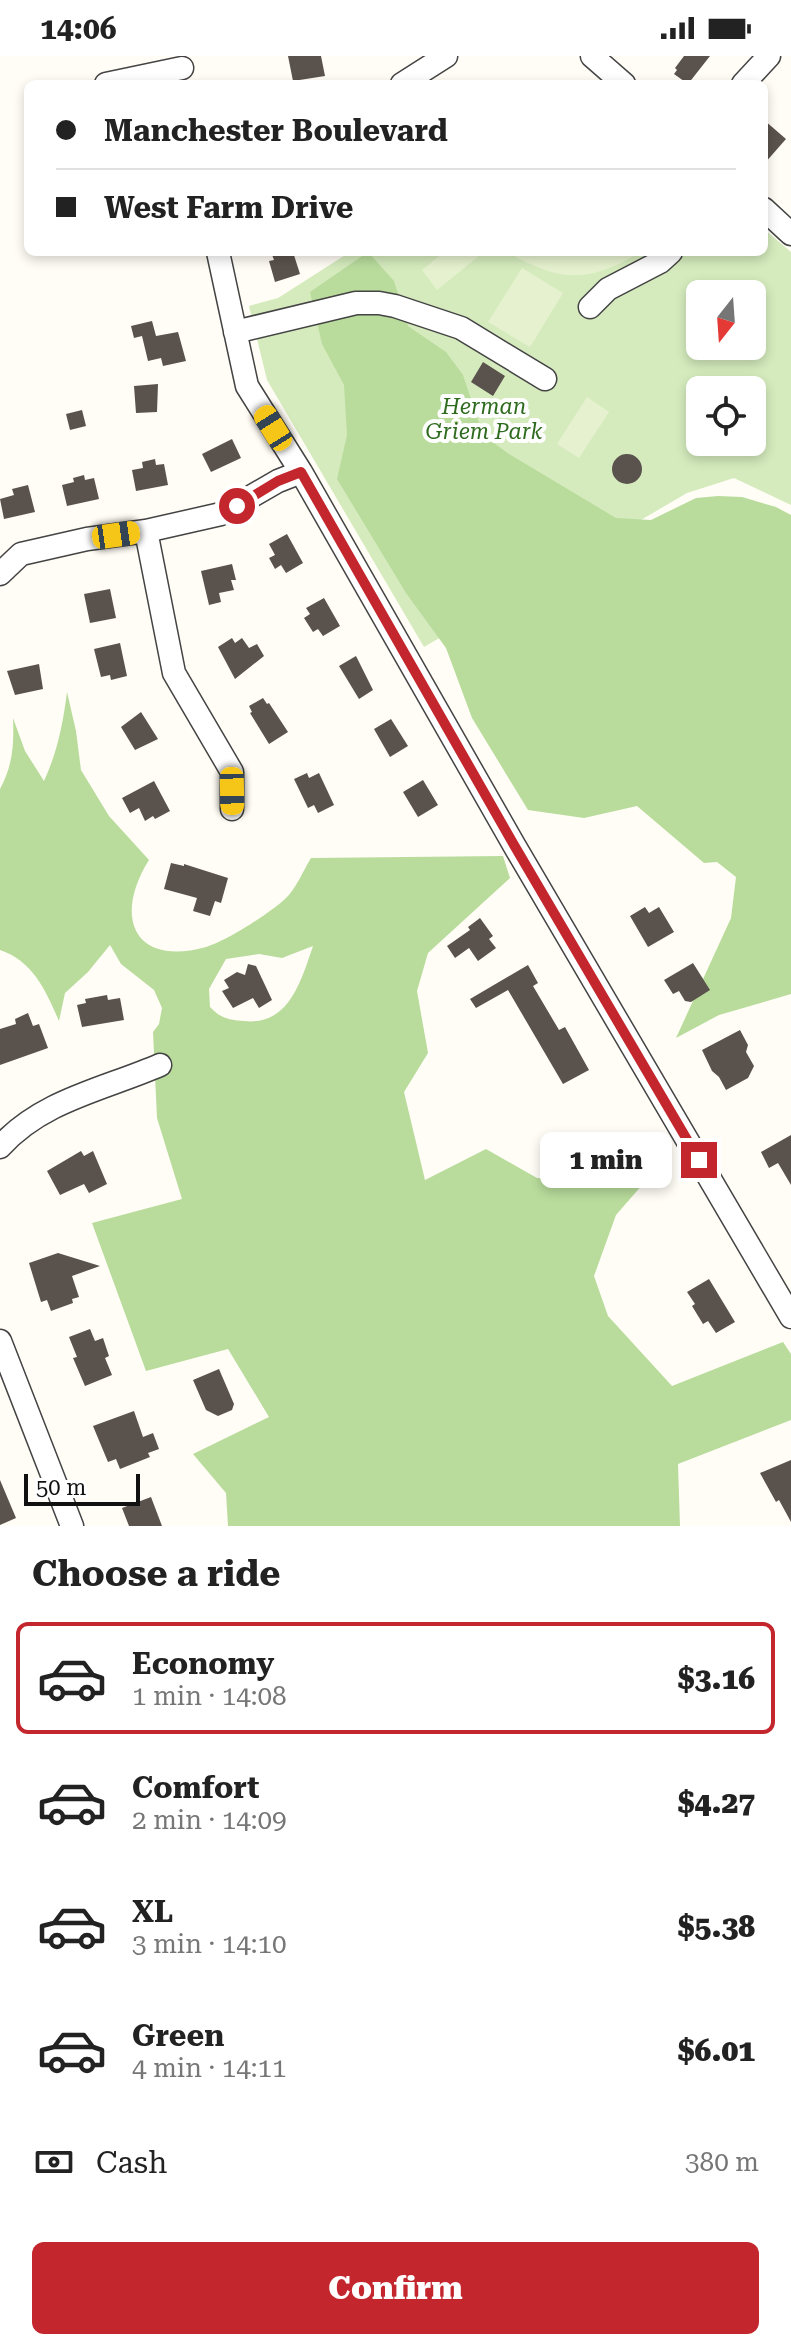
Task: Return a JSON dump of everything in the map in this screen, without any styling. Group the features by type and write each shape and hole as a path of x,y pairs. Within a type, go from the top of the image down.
{"street":[{"path":"408,80 446,56"},
{"path":"592,56 619,80"},
{"path":"747,80 769,56"},
{"path":"126,80 182,69"},
{"path":"768,213 791,234"},
{"path":"219,256 247,386 301,472 514,845 791,1317"},
{"path":"590,307 608,289 667,256"},
{"path":"235,332 356,303 379,303 461,328 545,379"},
{"path":"0,574 21,554 221,514 278,481 301,472"},
{"path":"146,531 174,673 232,772 232,809"},
{"path":"0,1147 30,1120 63,1101 160,1065"},
{"path":"0,1341 72,1526"}],"green space":[{"name":"Herman Griem Park","path":"768,232 791,252 791,505 734,478 687,493 424,647 267,380 249,306 278,298 344,256 768,256"},
{"path":"362,256 372,256 394,281 408,326 446,352 463,375 483,435 616,518 651,520 696,498 718,496 742,497 791,515 791,994 719,1015 676,1038 731,918 736,877 717,862 704,863 637,806 584,818 528,810 472,718 446,648 406,593 337,479 347,435 344,385 322,344 310,292"},
{"path":"439,256 479,256 437,290 422,270"},
{"path":"515,256 633,256 605,270 574,275 558,274"},
{"path":"522,268 563,293 530,347 488,322"},
{"path":"587,397 609,412 579,458 557,444"},
{"path":"67,692 81,770 109,816 149,860 138,881 132,918 137,932 147,943 162,950 206,947 247,926 289,895 311,858 503,856 510,878 428,953 417,991 428,1053 404,1092 425,1180 486,1149 537,1178 643,1184 616,1215 594,1276 608,1316 672,1386 783,1342 791,1354 791,1420 678,1464 680,1526 228,1526 226,1493 193,1454 269,1417 228,1349 146,1371 92,1223 182,1199 157,1118 153,1032 159,1024 162,1008 154,990 121,964 110,945 88,972 65,993 59,1021 30,969 0,950 0,789 12,754 13,718 25,751 44,781 56,749","holes":["313,946 291,998 272,1016 259,1021 234,1020 221,1016 210,1007 209,989 226,959 259,954 282,958"]}],"building":[{"path":"288,56 321,56 325,76 293,80"},
{"path":"684,56 710,56 691,80 682,80 674,74"},
{"path":"768,123 786,139 768,159"},
{"path":"272,256 294,256 300,274 275,282 269,261 274,260"},
{"path":"152,321 156,336 178,332 186,361 163,366 161,358 148,361 142,336 134,338 131,326"},
{"path":"483,362 505,376 493,396 471,382"},
{"path":"158,384 157,412 136,413 134,386"},
{"path":"82,410 86,426 70,430 66,414"},
{"path":"232,439 241,458 211,472 202,454"},
{"path":"627,454 638,458 642,469 638,480 627,484 616,480 612,469 616,458"},
{"path":"155,459 156,465 164,464 168,485 136,491 132,470 143,468 142,462"},
{"path":"84,475 85,480 94,478 99,499 67,506 62,485"},
{"path":"28,485 35,512 4,519 0,499 14,495 12,489"},
{"path":"287,534 303,563 286,573 281,565 275,569 269,558 275,555 269,544"},
{"path":"232,564 236,580 231,580 234,590 219,593 221,602 209,605 201,571"},
{"path":"110,589 116,618 90,623 84,594"},
{"path":"324,598 340,626 323,636 318,629 313,632 304,618 310,614 306,608"},
{"path":"232,638 235,643 242,638 249,648 257,644 264,656 235,679 218,647"},
{"path":"120,643 127,676 111,680 110,675 101,677 94,649"},
{"path":"356,656 373,690 359,699 339,666"},
{"path":"39,664 43,689 15,695 7,671"},
{"path":"263,698 288,732 269,744 249,706"},
{"path":"141,712 158,739 135,750 121,727"},
{"path":"391,719 408,746 390,757 374,729"},
{"path":"307,773 309,778 319,773 334,805 318,813 314,805 308,808 294,779"},
{"path":"423,780 438,805 418,817 403,792"},
{"path":"154,781 170,811 145,821 139,808 130,813 122,798"},
{"path":"171,863 228,878 221,903 215,901 210,916 193,911 197,898 164,889"},
{"path":"645,907 649,913 659,907 674,932 648,947 630,916"},
{"path":"480,918 493,936 489,939 496,948 478,961 469,948 455,958 447,946 470,930 468,927"},
{"path":"693,963 710,990 691,1002 685,1001 679,991 673,994 664,980"},
{"path":"248,964 256,966 272,1000 259,1008 253,998 233,1008 222,991 229,988 224,980 237,972 245,975"},
{"path":"528,965 538,983 533,986 559,1030 565,1027 589,1070 563,1084 508,990 476,1008 470,999"},
{"path":"107,995 108,1000 120,998 124,1020 82,1027 77,1005 86,1003 85,999"},
{"path":"28,1013 33,1026 39,1024 48,1048 0,1065 0,1029 16,1024 15,1019"},
{"path":"740,1030 754,1066 748,1078 726,1090 702,1050"},
{"path":"791,1135 791,1185 778,1163 769,1168 761,1152"},
{"path":"81,1151 84,1156 93,1151 107,1184 89,1193 84,1184 60,1195 47,1171"},
{"path":"58,1253 100,1266 72,1276 79,1297 72,1299 73,1303 51,1311 47,1300 41,1302 29,1263"},
{"path":"709,1279 735,1322 716,1333 708,1321 703,1324 687,1292"},
{"path":"90,1329 95,1341 103,1338 109,1356 105,1358 112,1375 85,1386 73,1358 77,1357 69,1337"},
{"path":"219,1369 234,1404 232,1410 218,1416 206,1410 193,1380"},
{"path":"134,1411 143,1437 153,1433 159,1449 148,1453 150,1457 120,1469 116,1459 108,1462 93,1426"},
{"path":"791,1460 791,1522 760,1473"},
{"path":"0,1480 16,1518 0,1525"},
{"path":"151,1497 162,1526 129,1526 122,1508"}],"route":[{"path":"237,506 278,481 301,472 514,845 699,1160"}]}
